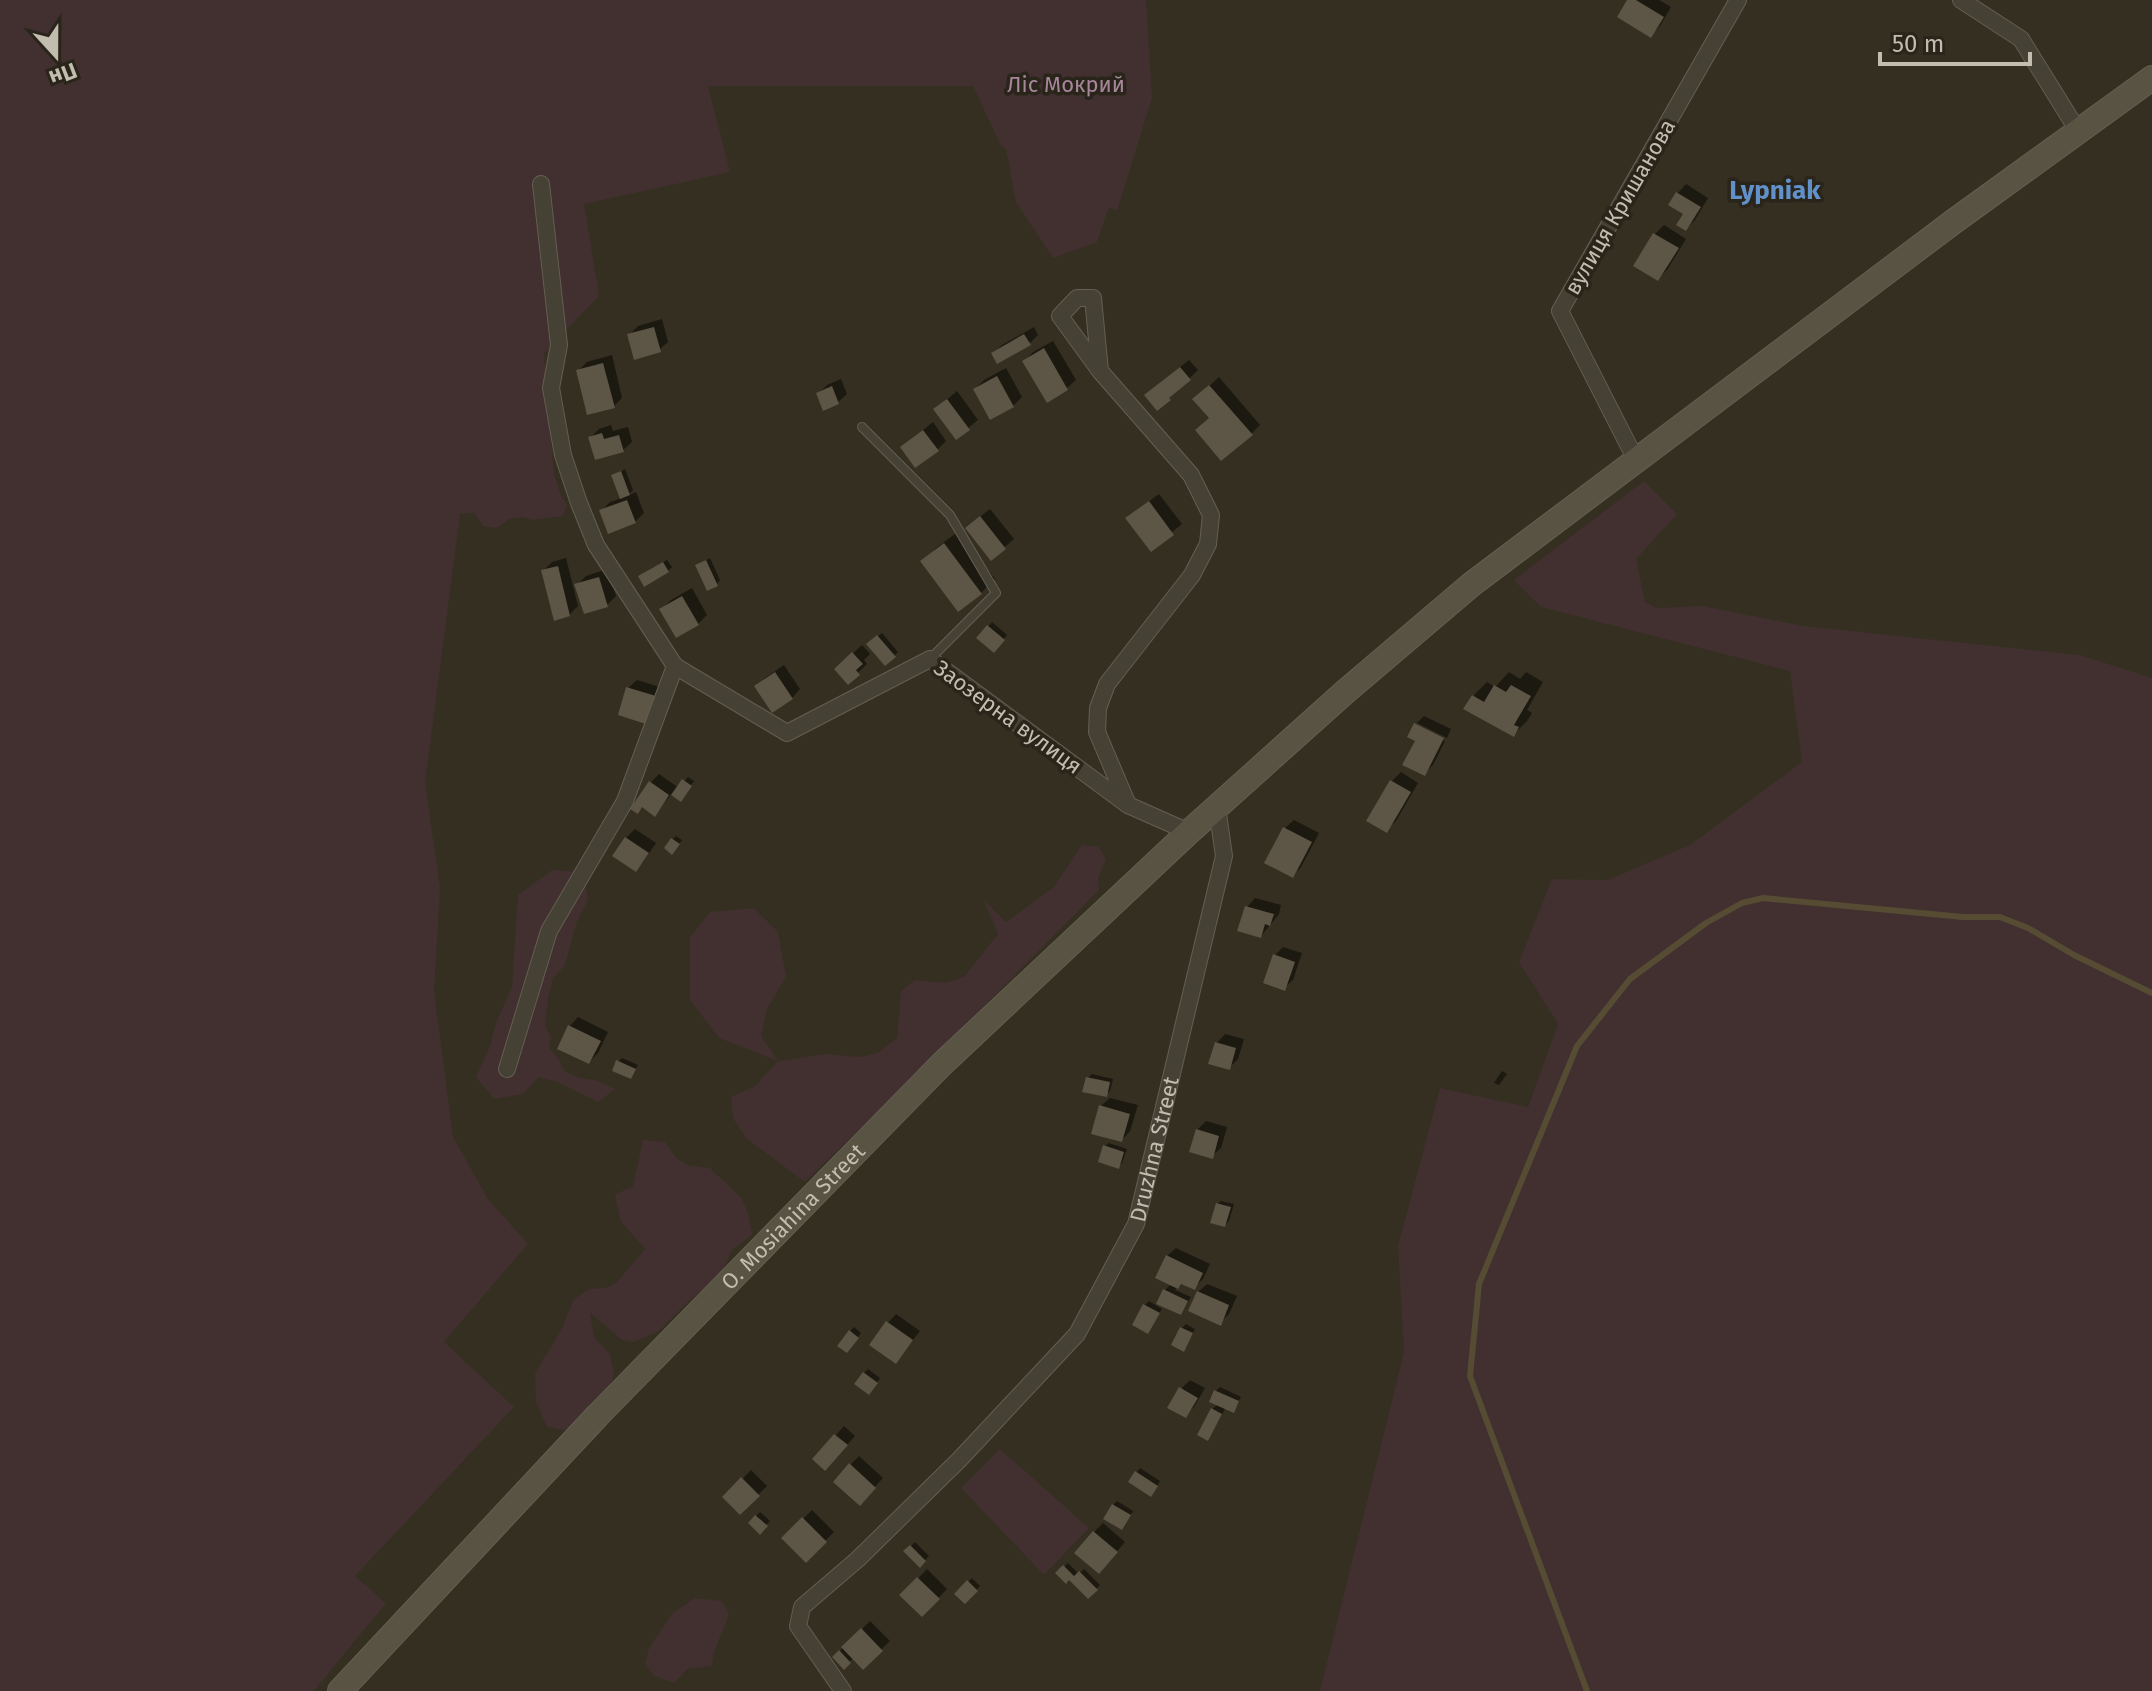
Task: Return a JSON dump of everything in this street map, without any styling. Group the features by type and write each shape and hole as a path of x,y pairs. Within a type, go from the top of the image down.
{"main road":[{"path":"1217,807 1472,584 2152,78"},
{"name":"O. Mosiahina Street","path":"340,1691 643,1368 942,1064 1217,807"}],"street":[{"name":"вулиця Кришанова","path":"1636,460 1560,311 1738,0"},
{"path":"1961,0 2021,39 2078,131"},
{"name":"Заозерна вулиця","path":"541,184 559,345 551,388 563,455 596,545 675,666 787,733 930,659 1128,805 1189,832"},
{"name":"Заозерна вулиця","path":"1100,371 1191,475 1211,515 1208,544 1192,575 1107,684 1098,708 1097,732 1128,805"},
{"path":"507,1069 549,931 625,801 675,666"},
{"name":"Druzhna Street","path":"843,1691 798,1626 802,1607 858,1559 959,1460 1077,1334 1136,1224 1224,856 1217,807"}],"lane":[{"path":"862,427 950,515 996,593 930,659"}],"green space":[{"name":"Ліс Мокрий","path":"0,0 1146,0 1152,98 1117,211 1109,207 1097,242 1053,258 1016,202 1006,149 1001,146 973,86 708,86 730,172 584,204 599,296 544,353 554,475 567,505 563,516 509,519 497,528 483,526 474,513 460,514 425,783 440,888 434,991 453,1137 488,1199 528,1244 444,1342 514,1407 355,1576 386,1603 314,1691 0,1691"},
{"path":"1644,481 1677,514 1636,559 1645,602 1656,608 1702,606 1804,626 2080,655 2152,678 2152,1691 1320,1691 1404,1352 1398,1246 1440,1088 1528,1107 1558,1024 1519,962 1552,879 1608,880 1690,845 1802,762 1790,671 1541,607 1514,580"},
{"path":"1082,845 1099,847 1106,859 1098,878 1099,890 805,1182 747,1139 733,1118 731,1097 755,1086 778,1061 826,1054 859,1057 878,1053 897,1038 901,991 915,980 946,983 964,977 998,934 983,899 1006,922 1054,887"},
{"path":"552,870 583,872 588,900 577,921 565,965 553,979 545,1026 551,1037 549,1048 565,1071 615,1089 598,1102 555,1081 539,1077 523,1094 494,1099 476,1077 512,986 518,895"},
{"path":"754,908 778,932 786,976 767,1009 761,1036 778,1061 719,1038 690,1000 690,937 710,912"},
{"path":"643,1140 665,1142 676,1158 688,1165 710,1168 742,1199 752,1235 732,1250 721,1274 658,1332 633,1342 622,1340 590,1313 594,1337 610,1355 614,1374 608,1393 570,1431 547,1427 536,1402 535,1373 562,1329 573,1300 589,1289 606,1288 617,1282 645,1249 620,1220 615,1195 633,1186"},
{"path":"1000,1449 1089,1528 1044,1575 961,1488"},
{"path":"695,1598 722,1601 729,1615 714,1652 712,1666 687,1669 674,1683 654,1676 645,1663 649,1648 673,1613"}],"building":[{"path":"1627,0 1636,0 1664,17 1651,38 1617,17"},
{"path":"1676,192 1701,207 1686,231 1676,225 1683,214 1668,205"},
{"path":"1653,233 1679,248 1658,281 1633,266"},
{"path":"654,327 661,352 634,360 627,334"},
{"path":"1024,334 1031,345 997,364 991,353"},
{"path":"1044,348 1068,390 1047,403 1022,361"},
{"path":"603,363 615,408 587,415 576,370"},
{"path":"1180,367 1191,380 1157,411 1144,395"},
{"path":"997,376 1014,407 990,420 973,389"},
{"path":"1209,385 1253,435 1221,461 1195,430 1209,418 1192,399"},
{"path":"832,386 839,404 823,411 816,393"},
{"path":"947,399 970,430 956,440 933,409"},
{"path":"923,430 939,451 915,468 900,447"},
{"path":"602,433 604,439 619,435 624,452 595,460 588,437"},
{"path":"621,471 630,495 620,499 611,475"},
{"path":"627,500 636,523 608,534 599,510"},
{"path":"1149,501 1174,535 1151,552 1125,518"},
{"path":"980,516 1006,549 991,561 965,528"},
{"path":"944,543 982,594 958,612 920,561"},
{"path":"706,560 718,586 707,591 695,565"},
{"path":"663,562 669,572 644,587 638,576"},
{"path":"558,566 570,616 554,621 541,570"},
{"path":"599,577 608,607 584,614 574,584"},
{"path":"682,596 699,625 676,638 659,609"},
{"path":"987,625 1005,640 994,653 976,638"},
{"path":"877,635 896,657 885,666 866,644"},
{"path":"852,652 863,664 856,670 860,675 848,685 834,669"},
{"path":"775,672 793,699 772,713 754,686"},
{"path":"1494,685 1506,692 1511,685 1531,696 1514,725 1519,727 1514,737 1463,709 1472,695 1484,702"},
{"path":"626,687 656,696 649,725 618,715"},
{"path":"1414,723 1444,738 1425,776 1402,765 1415,741 1407,737"},
{"path":"682,779 692,786 681,802 671,795"},
{"path":"1390,780 1411,792 1387,833 1366,821"},
{"path":"649,781 669,795 655,817 642,807 638,814 630,809"},
{"path":"1283,827 1312,842 1293,878 1264,863"},
{"path":"625,837 649,853 636,872 612,856"},
{"path":"671,838 680,844 672,855 664,848"},
{"path":"1245,906 1274,914 1270,926 1265,924 1261,938 1237,931"},
{"path":"1273,954 1295,962 1285,991 1263,983"},
{"path":"568,1025 601,1041 589,1064 557,1049"},
{"path":"1215,1042 1236,1048 1230,1070 1208,1064"},
{"path":"616,1060 636,1069 631,1079 612,1071"},
{"path":"1086,1077 1110,1082 1107,1097 1082,1092"},
{"path":"1099,1105 1130,1114 1122,1142 1091,1134"},
{"path":"1196,1129 1219,1136 1213,1159 1189,1152"},
{"path":"1103,1145 1124,1152 1119,1169 1098,1162"},
{"path":"1216,1203 1231,1207 1225,1227 1210,1223"},
{"path":"1166,1255 1203,1273 1195,1290 1181,1284 1178,1289 1155,1278"},
{"path":"1163,1289 1188,1301 1181,1315 1156,1304"},
{"path":"1197,1291 1229,1305 1221,1326 1188,1311"},
{"path":"1143,1304 1160,1313 1148,1334 1132,1325"},
{"path":"886,1321 913,1340 896,1364 869,1345"},
{"path":"1180,1327 1193,1333 1184,1352 1171,1345"},
{"path":"849,1330 859,1338 847,1353 837,1346"},
{"path":"863,1372 878,1383 869,1395 854,1384"},
{"path":"1179,1387 1198,1398 1186,1418 1167,1408"},
{"path":"1214,1390 1239,1401 1234,1413 1209,1402"},
{"path":"1211,1408 1222,1414 1208,1441 1197,1435"},
{"path":"834,1434 848,1445 825,1471 812,1459"},
{"path":"849,1463 876,1488 860,1506 833,1482"},
{"path":"1135,1471 1158,1486 1151,1497 1128,1482"},
{"path":"741,1477 760,1496 740,1515 722,1497"},
{"path":"1112,1504 1131,1515 1122,1530 1103,1519"},
{"path":"755,1515 768,1526 760,1535 748,1523"},
{"path":"802,1517 827,1542 806,1563 781,1538"},
{"path":"1093,1531 1118,1552 1099,1574 1074,1553"},
{"path":"910,1545 926,1561 920,1568 903,1551"},
{"path":"1063,1565 1074,1576 1079,1571 1098,1590 1088,1599 1069,1580 1066,1584 1055,1573"},
{"path":"917,1577 940,1599 922,1617 899,1595"},
{"path":"967,1580 978,1591 965,1604 954,1594"},
{"path":"861,1628 883,1651 863,1670 841,1647"},
{"path":"839,1650 851,1663 844,1670 832,1657"}],"waterway":[{"path":"1587,1691 1470,1376 1479,1284 1577,1046 1630,979 1706,923 1742,903 1763,898 1963,917 2000,917 2028,928 2074,955 2152,993"}],"district":[{"name":"Lypniak","path":"1775,190"}]}
